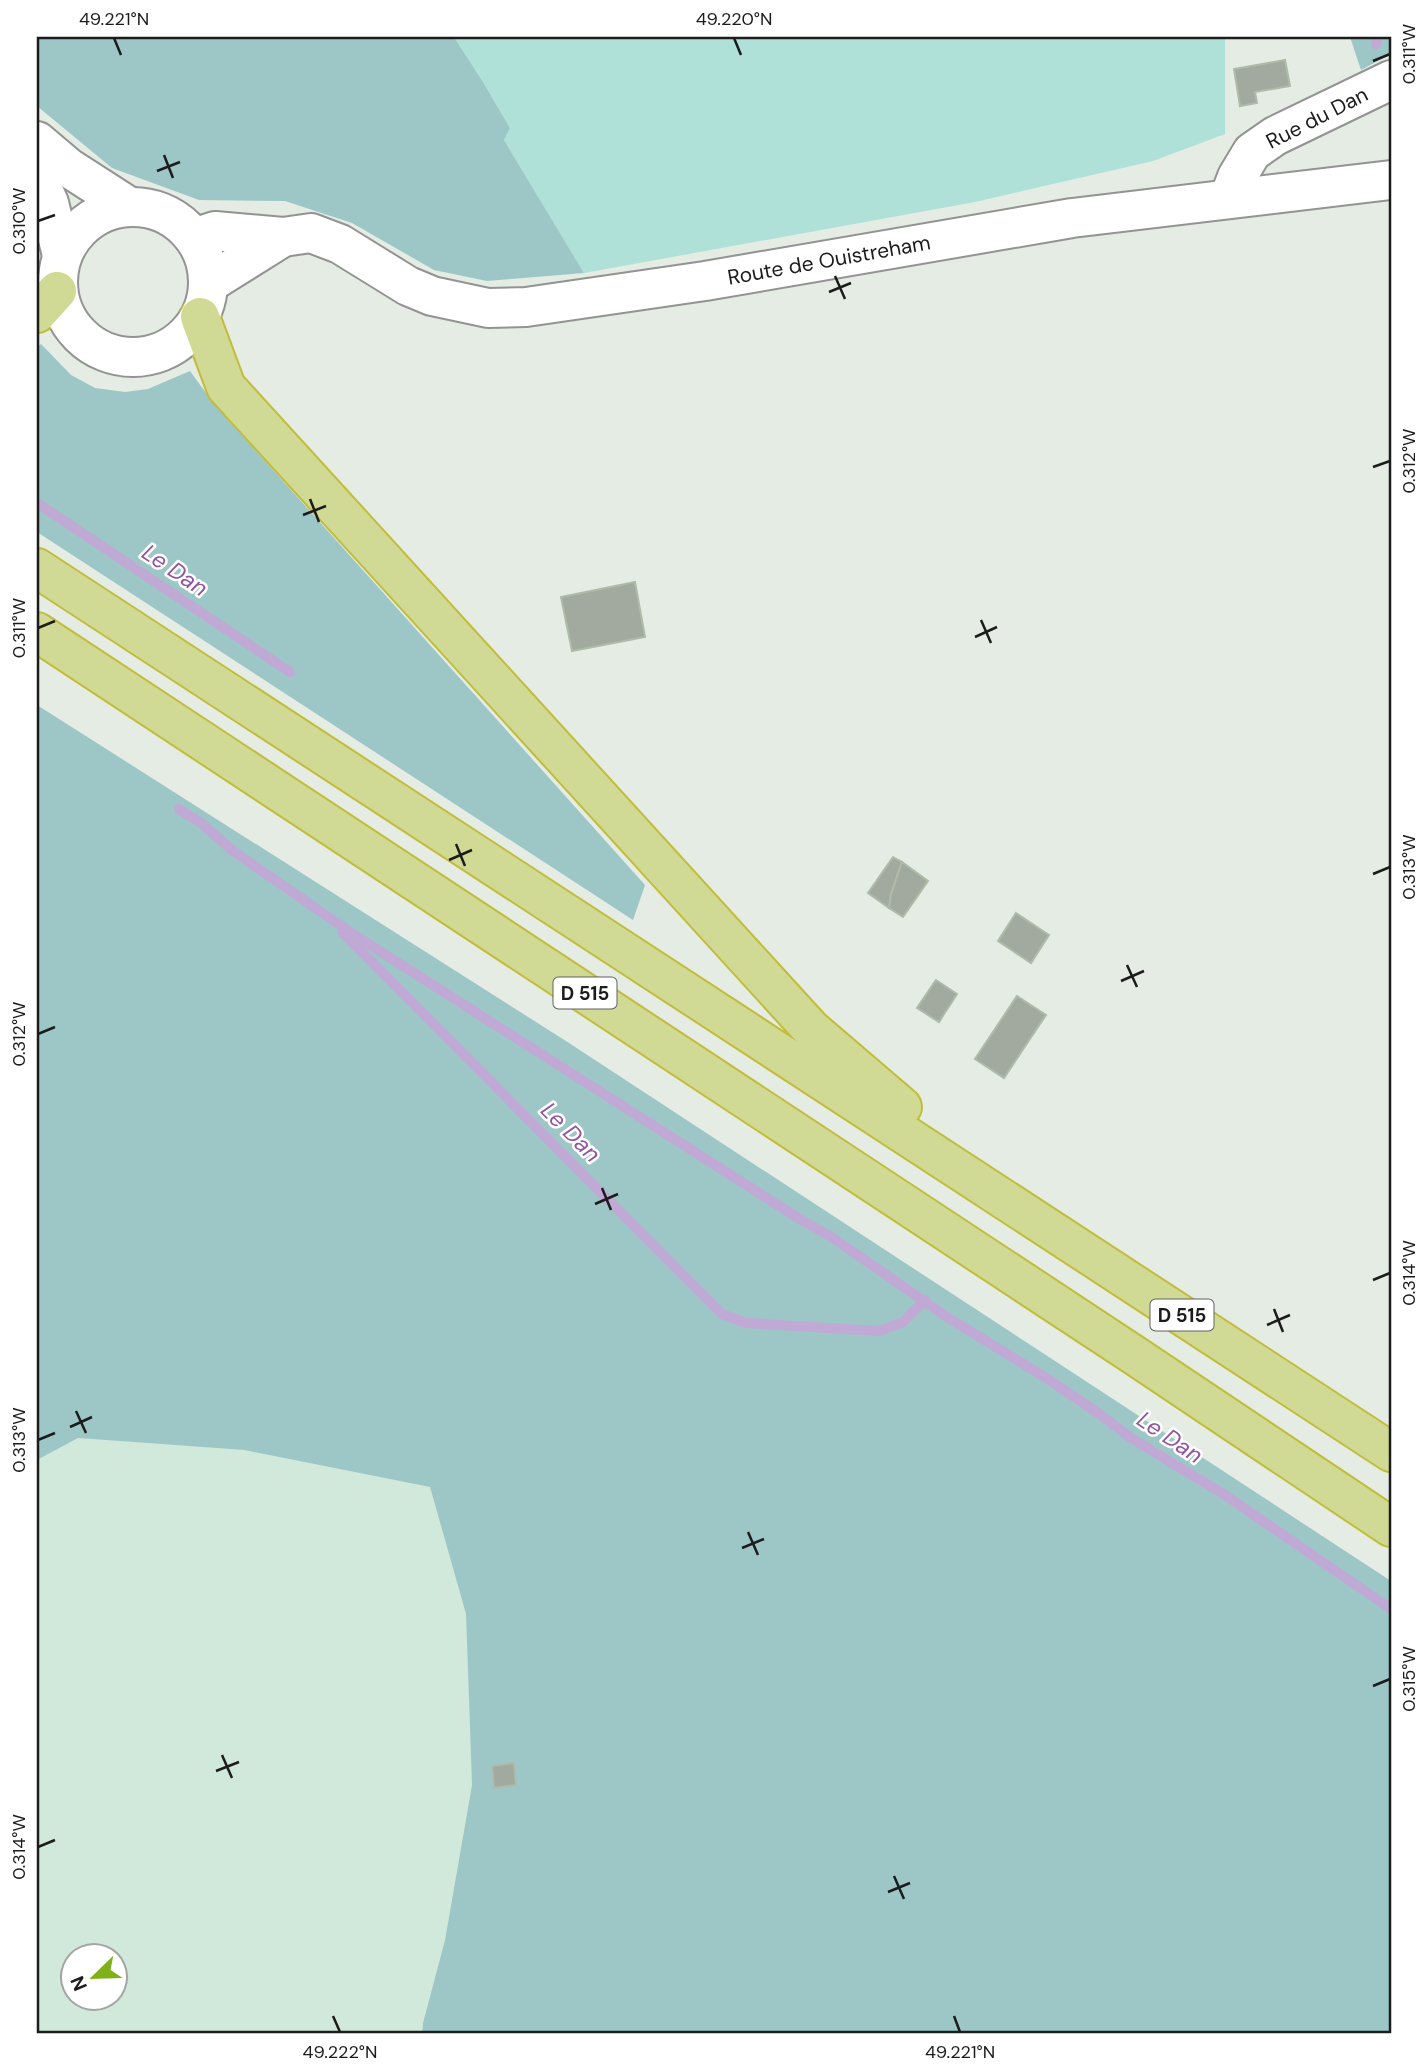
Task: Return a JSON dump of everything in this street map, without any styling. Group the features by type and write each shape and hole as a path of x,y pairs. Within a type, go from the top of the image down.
{"highway":[{"path":"204,301 226,387 811,1029 914,1117 973,1177"},
{"name":"D 515","path":"37,568 1391,1451"},
{"name":"D 515","path":"37,632 1123,1347 1391,1527"}],"street":[{"name":"Rue du Dan","path":"1229,198 1237,177 1252,152 1275,136 1391,80"},
{"path":"37,141 78,175 128,206"},
{"path":"37,177 49,203 52,286 69,322 88,343 104,352 125,358 147,357 175,345 189,333 204,301 205,261 194,238 170,216 159,211 128,206 106,211 86,223 74,235 52,286"},
{"name":"Route de Ouistreham","path":"194,238 215,231 283,237 312,233 340,244 408,286 432,296 488,308 526,307 705,281 1072,218 1391,180"},
{"name":"Route de Ouistreham","path":"204,301 283,237"}],"green space":[{"path":"77,1438 244,1450 430,1487 466,1614 472,1785 445,1940 422,2034 37,2034 37,1460"}],"shaded area":[{"path":"37,37 454,37 510,128 504,140 584,273 487,281 434,270 352,223 285,201 199,200 112,168 37,106"},
{"path":"454,37 1225,37 1225,134 1153,161 975,202 584,273 504,140 510,128"},
{"path":"1350,37 1391,37 1391,54 1361,70"},
{"path":"41,344 71,375 95,388 125,392 148,389 190,371 214,404 645,885 633,920 37,532 37,347"},
{"path":"37,705 569,1043 1391,1581 1391,2034 422,2034 445,1940 472,1785 466,1614 430,1487 244,1450 78,1438 37,1460"}],"building":[{"path":"1285,60 1290,86 1255,92 1257,103 1240,106 1234,69"},
{"path":"635,582 645,637 572,651 561,597"},
{"path":"893,857 902,862 889,908 868,893"},
{"path":"902,862 928,881 903,917 889,908"},
{"path":"1016,913 1049,935 1031,963 998,941"},
{"path":"936,980 957,994 939,1022 917,1008"},
{"path":"1017,996 1046,1015 1004,1078 975,1059"},
{"path":"514,1763 516,1785 494,1788 492,1766"}],"waterway":[{"path":"1376,44 1377,37"},
{"name":"Le Dan","path":"37,503 290,672"},
{"name":"Le Dan","path":"179,809 201,823 233,851 353,934 833,1238 947,1317 1048,1379 1131,1438 1225,1495 1391,1609"},
{"name":"Le Dan","path":"343,933 722,1314 746,1323 879,1331 903,1322 925,1300"}]}
